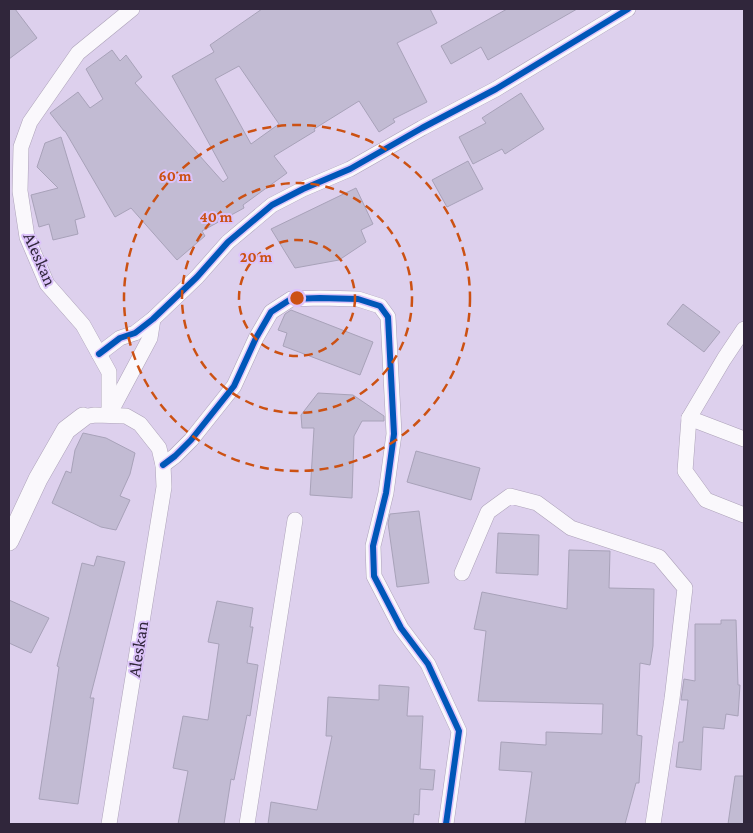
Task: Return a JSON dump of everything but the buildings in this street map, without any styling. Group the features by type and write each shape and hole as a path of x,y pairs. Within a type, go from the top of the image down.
{"street":[{"name":"Aleskan","path":"109,415 109,372 83,325 47,284 27,238 20,191 21,147 30,122 78,53 132,9"},
{"path":"99,354 120,338 135,332 153,319 197,277 228,242 272,205 303,189 350,169 496,89 628,9"},
{"path":"9,195 22,204"},
{"path":"163,465 191,440 234,386 256,338 271,312 291,299 358,299 380,306 388,317 394,434 386,493 373,546 374,576 401,628 428,664 460,731 446,824"},
{"path":"109,415 150,338 153,319"},
{"path":"744,329 689,418 686,471 706,500 744,515"},
{"name":"Aleskan","path":"9,541 38,479 66,430 83,417 95,415 126,416 140,424 159,448 163,465 164,487 109,824"},
{"path":"689,418 744,439"},
{"path":"462,572 488,512 510,496 537,503 571,528 659,556 685,588 672,699 654,824"},
{"path":"247,824 295,520"}],"cycle path":[{"path":"99,354 120,338 135,333 153,319 197,277 228,242 272,205 303,189 350,169 496,89 628,9"},
{"path":"163,465 191,440 234,386 256,338 271,312 291,299 358,299 380,306 388,317 394,434 386,493 373,546 374,576 401,628 428,664 459,731 446,824"}]}
